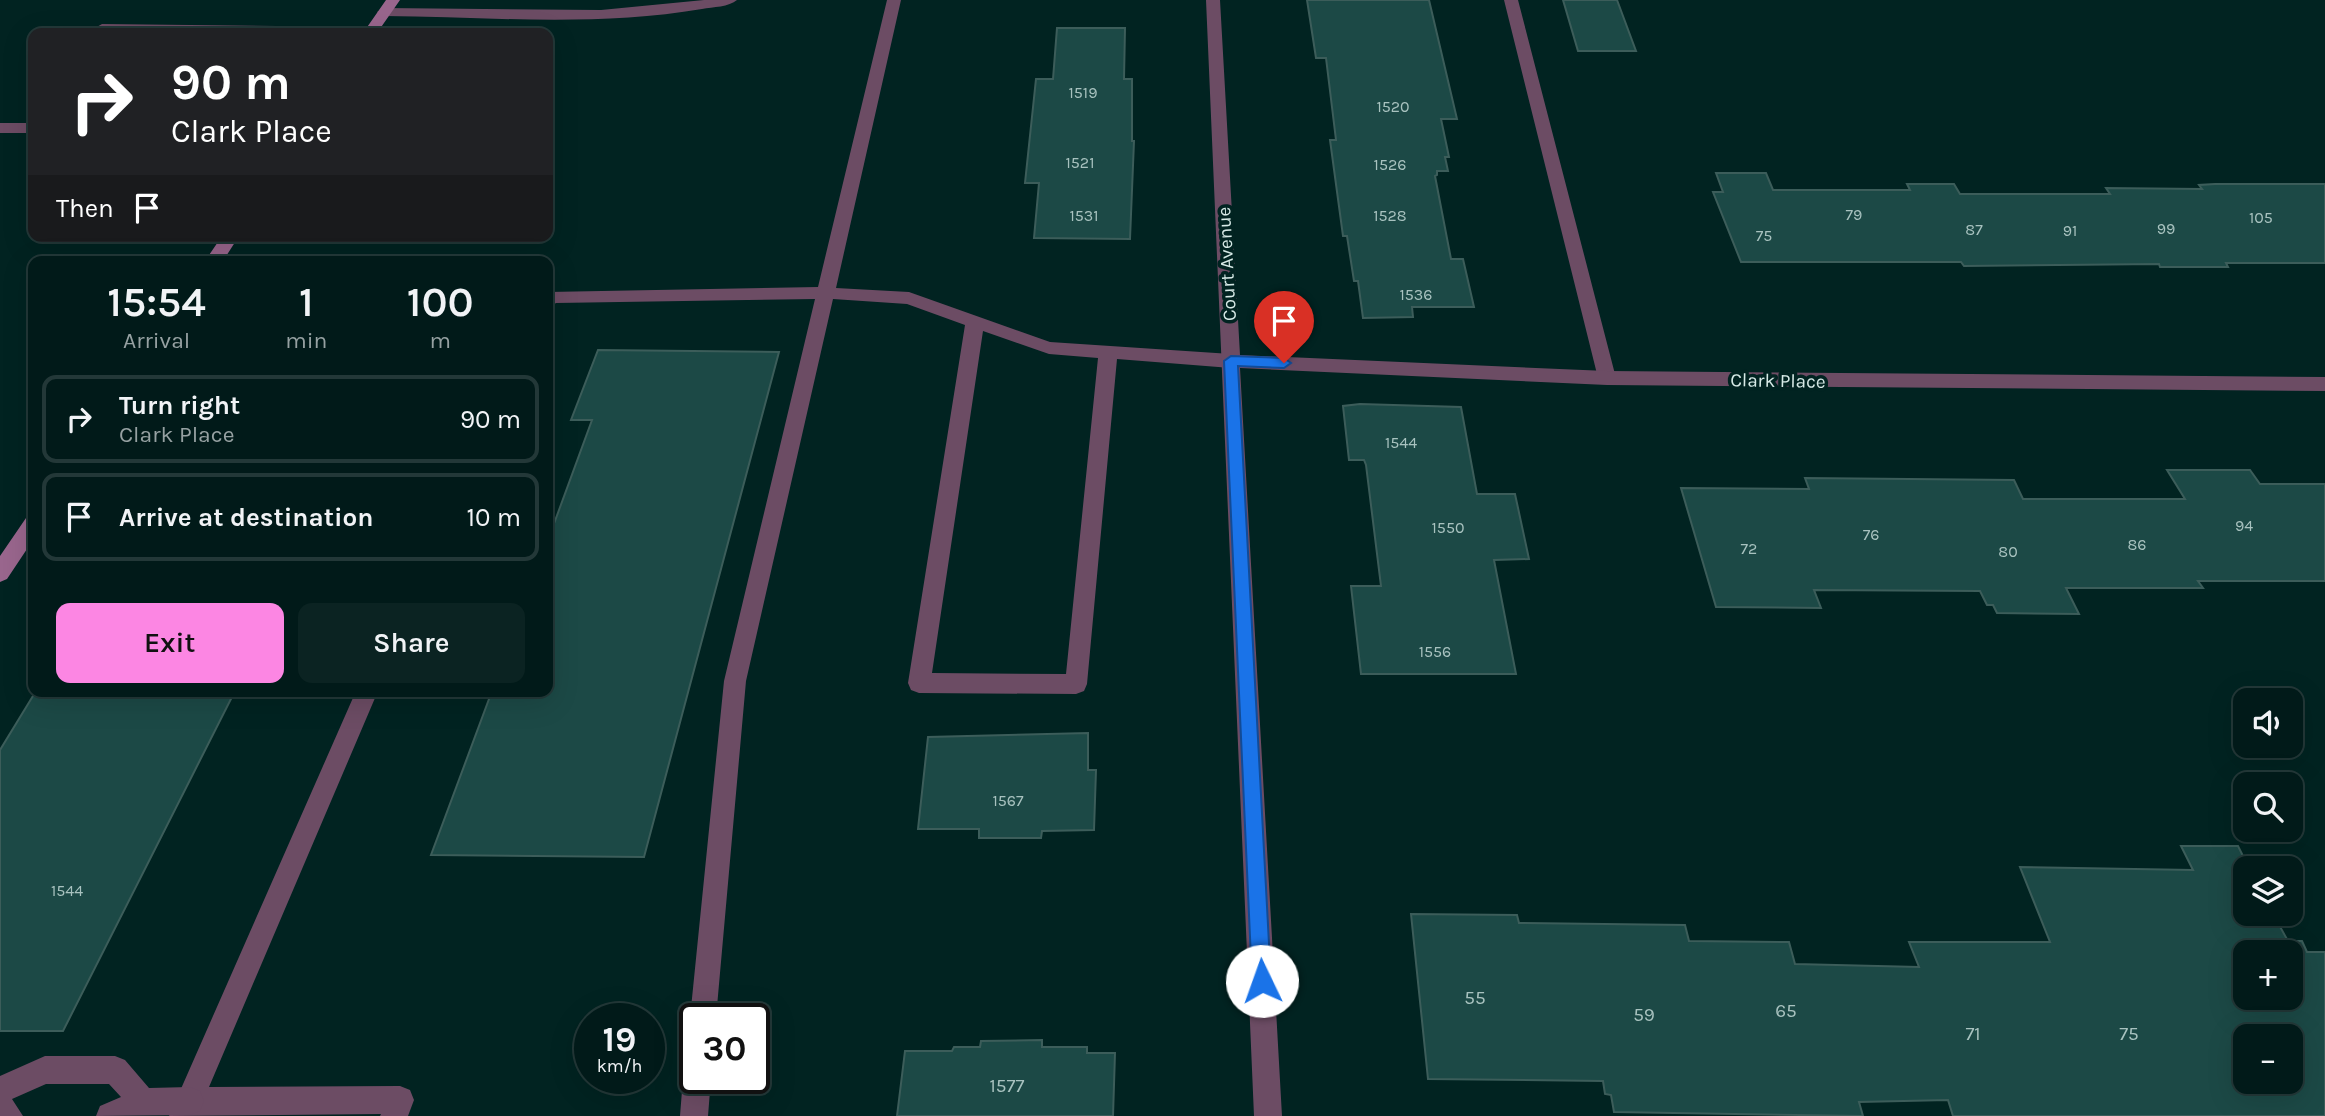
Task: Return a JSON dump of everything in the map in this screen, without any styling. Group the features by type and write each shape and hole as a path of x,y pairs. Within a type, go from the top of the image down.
{"street":[{"path":"373,28 388,6 629,13 688,9 730,0"},
{"path":"704,1003 735,681 894,0"},
{"name":"Court Avenue","path":"1213,0 1268,1116"},
{"path":"1511,0 1607,378"},
{"path":"0,128 28,128"},
{"name":"Clark Place","path":"553,297 825,293 909,299 1049,348 1231,361 1607,378 2325,384"},
{"path":"975,322 919,682 1076,684 1108,352"},
{"path":"0,573 28,531"},
{"path":"186,1109 364,697"},
{"path":"0,1090 45,1070 115,1070 143,1102"},
{"path":"694,1116 696,1094"},
{"path":"110,1116 143,1102 186,1109 400,1100 394,1116"},
{"path":"0,1107 9,1116"}],"building":[{"path":"1307,0 1429,0 1457,119 1441,119 1449,157 1445,157 1448,171 1437,171 1435,176 1451,259 1463,259 1474,307 1412,307 1413,317 1363,318 1358,281 1354,281 1347,236 1343,236 1330,140 1336,140 1326,58 1316,58"},
{"path":"1563,0 1617,0 1636,51 1578,51"},
{"path":"1057,28 1125,28 1124,79 1132,79 1134,141 1130,239 1034,238 1039,183 1025,183 1036,79 1053,79"},
{"path":"1716,173 1766,173 1773,190 1910,190 1907,184 1954,184 1960,194 2110,194 2106,188 2202,189 2199,185 2325,184 2325,263 2226,263 2228,267 2160,267 2159,264 1964,266 1961,262 1741,262 1713,192 1723,192"},
{"path":"598,350 779,352 644,857 431,855 490,697 553,697 553,526 592,420 571,420"},
{"path":"1360,404 1461,407 1477,494 1515,494 1529,559 1494,560 1516,674 1361,674 1351,586 1381,586 1366,465 1364,460 1349,460 1343,406"},
{"path":"2167,470 2250,470 2260,484 2325,484 2325,581 2198,581 2203,588 2066,588 2079,614 1997,613 1993,605 1987,605 1980,591 1814,590 1821,608 1716,607 1681,488 1809,489 1805,478 2014,480 2023,499 2185,499"},
{"path":"32,697 232,697 63,1031 0,1031 0,750"},
{"path":"1088,733 1088,770 1096,770 1094,830 1042,831 1041,838 979,838 979,829 918,829 928,737"},
{"path":"2181,846 2238,846 2243,856 2233,856 2233,926 2280,926 2287,940 2233,940 2233,1010 2303,1010 2303,943 2307,952 2325,952 2325,1116 1953,1116 1948,1100 1859,1102 1863,1116 1614,1112 1611,1095 1605,1094 1603,1081 1428,1079 1411,914 1517,915 1519,923 1685,925 1689,941 1789,942 1795,964 1919,967 1909,942 2050,942 2020,867 2193,870"},
{"path":"1042,1040 1042,1047 1087,1047 1087,1053 1115,1053 1113,1116 897,1116 905,1051 952,1051 954,1047 980,1047 981,1041"}],"route":[{"path":"1262,981 1231,361 1284,363"}]}
